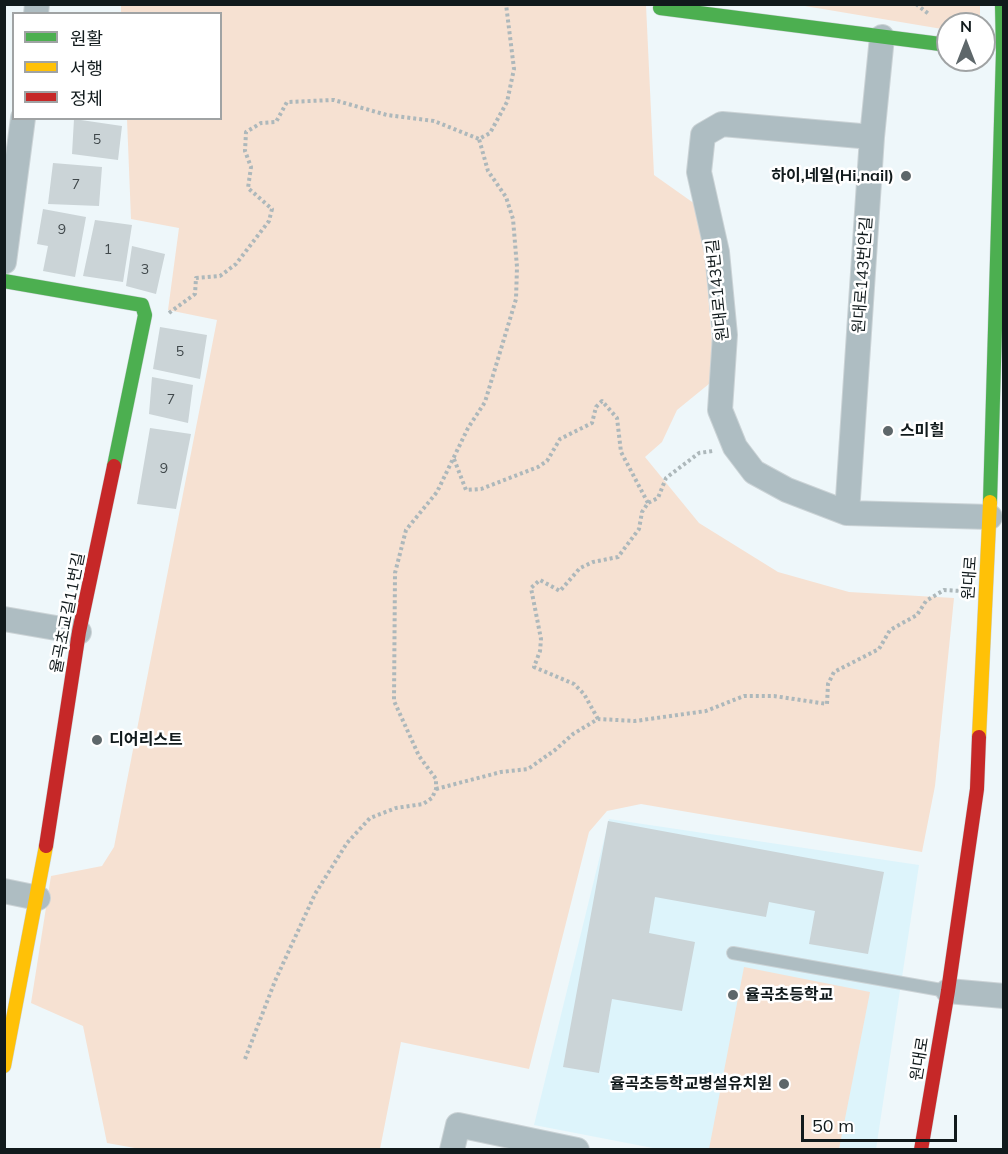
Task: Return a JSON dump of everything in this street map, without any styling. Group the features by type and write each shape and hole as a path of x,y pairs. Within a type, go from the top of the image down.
{"street":[{"name":"원대로","path":"921,1149 948,991 977,789 990,517 1003,52 1002,4"},
{"path":"660,8 936,44"},
{"name":"원대로143번안길","path":"848,513 872,137 882,37"},
{"path":"4,262 23,120"},
{"name":"원대로143번길","path":"872,137 722,124 702,135 699,172 717,252 725,335 720,410 735,447 754,472 787,490 848,513 990,517"},
{"path":"4,281 142,305 145,315"},
{"name":"율곡초교길11번길","path":"4,1066 38,898 79,632 145,315"},
{"path":"4,619 79,632"},
{"path":"4,891 38,898"},
{"path":"948,991 1004,996"},
{"path":"452,1149 458,1125 577,1149"}],"lane":[{"path":"733,953 948,991"}],"path":[{"path":"145,315 165,315 195,294 196,278 209,278 229,271 269,221 272,209 248,188 251,167 245,151 246,132 261,123 276,122 287,102 334,100 387,115 434,122 479,139 490,133 498,121 510,86 514,57 506,4"},
{"path":"245,1059 275,981 315,894 347,843 370,818 396,808 423,804 432,798 436,789 436,779 419,756 394,701 395,573 406,530 437,492 453,458 488,397 511,321 517,286 513,219 506,197 488,171 479,139"},
{"path":"453,458 466,490 481,489 538,467 547,461 560,439 592,423 596,408 602,401 616,418 621,452 648,503"},
{"path":"598,719 584,694 574,684 534,667 540,651 540,639 531,588 540,580 560,591 580,568 593,562 618,557 639,529 642,512 648,503 658,498 666,478 699,453 735,447"},
{"path":"436,789 501,772 528,770 573,734 598,719 628,722 706,711 744,696 774,696 827,704 828,684 834,672 879,649 890,630 917,615 926,602 944,590 985,591"}],"shaded area":[{"path":"121,5 646,5 654,175 695,204 705,258 715,379 677,410 662,442 645,457 699,523 778,572 849,592 954,598 935,786 922,852 641,804 607,811 589,832 529,1069 401,1042 380,1149 146,1150 107,1143 83,1026 31,1003 51,876 102,866 114,847 217,320 168,310 179,228 131,219 127,120 222,120 222,12 121,12"},
{"path":"799,5 980,5 980,12 936,12 936,28"},
{"name":"율곡초등학교","path":"609,819 919,865 876,1149 658,1149 534,1125"},
{"path":"744,967 870,992 839,1149 709,1149"}],"building":[{"path":"74,120 122,126 118,160 72,154"},
{"path":"53,163 102,167 99,206 48,204"},
{"path":"43,209 86,217 75,277 43,271 48,246 37,244"},
{"path":"95,220 132,225 123,282 83,276"},
{"path":"132,246 165,254 156,294 126,286"},
{"path":"160,327 207,335 200,379 153,369"},
{"path":"152,377 193,385 188,423 149,414"},
{"path":"150,428 191,434 176,509 137,504"},
{"path":"608,821 884,872 868,954 809,944 815,911 769,902 766,917 655,897 649,933 695,942 682,1011 612,999 599,1073 563,1067"}],"traffic: fast":[{"path":"990,502 1003,52 1002,4"},
{"path":"660,8 936,43"},
{"path":"4,281 142,305 145,315 114,466"}],"traffic: slow":[{"path":"979,737 990,502"},
{"path":"4,1066 46,846"}],"traffic: jam":[{"path":"46,846 79,632 114,466"},
{"path":"921,1150 948,991 977,789 979,737"}],"place":[{"name":"하이,네일(Hi,nail)","path":"906,176"},
{"name":"스미힐","path":"888,431"},
{"name":"디어리스트","path":"97,740"},
{"name":"율곡초등학교","path":"733,995"},
{"name":"율곡초등학교병설유치원","path":"784,1084"}]}
